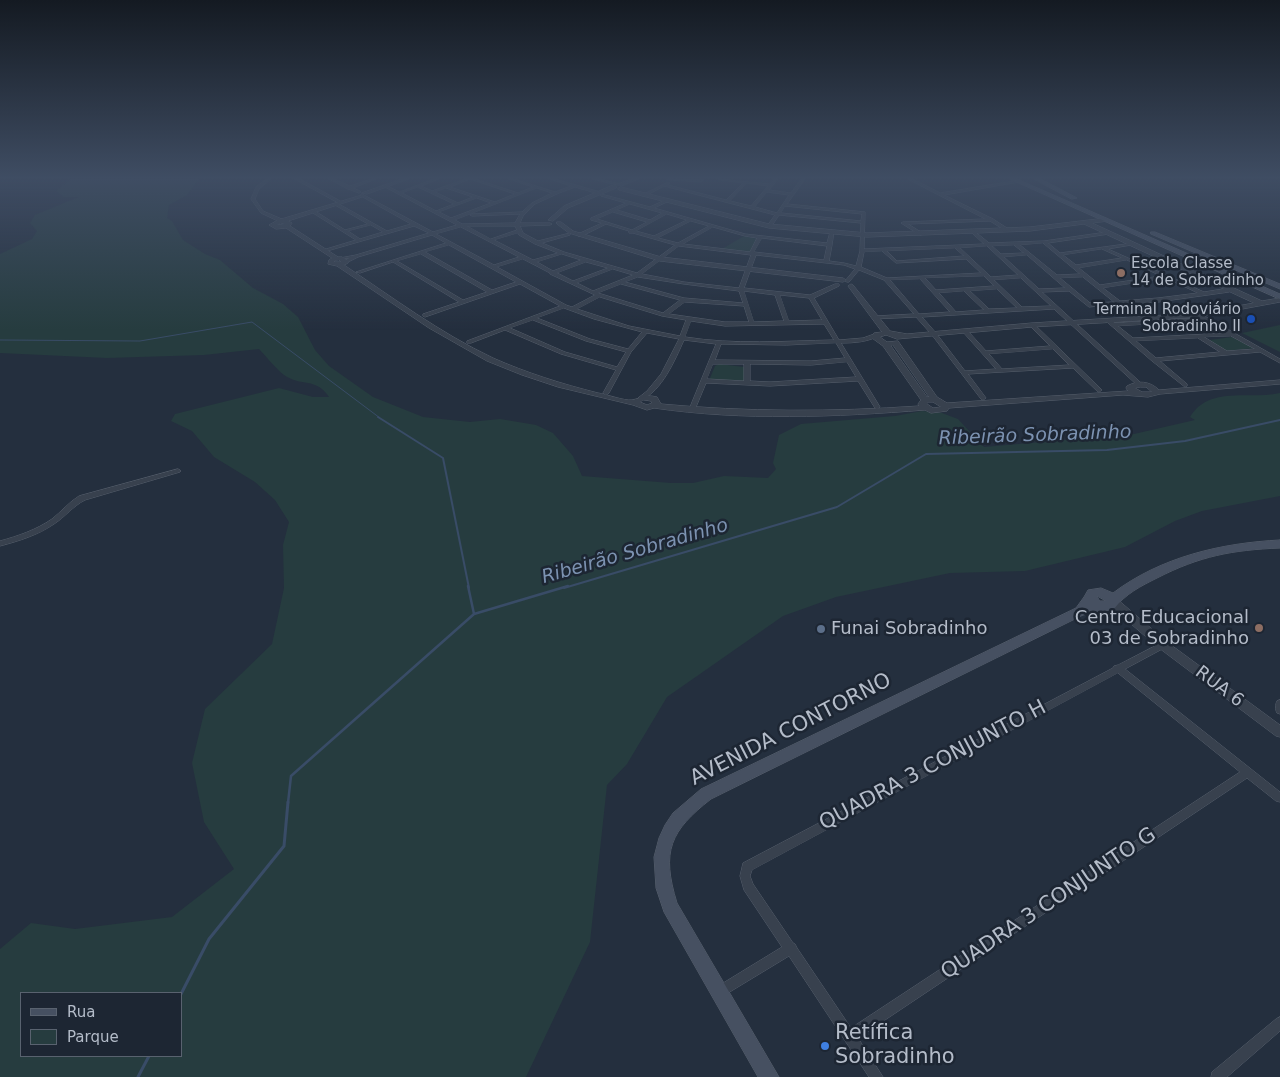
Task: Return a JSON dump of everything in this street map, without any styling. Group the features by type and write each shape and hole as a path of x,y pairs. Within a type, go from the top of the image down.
{"main road":[{"path":"1127,229 1277,298"},
{"path":"1145,229 1280,287"},
{"path":"1160,244 1187,255 1200,255 1195,251"},
{"path":"1209,266 1201,260 1213,259 1244,271"},
{"name":"AVENIDA CONTORNO","path":"769,1077 670,906 660,871 663,848 672,830 686,810 706,794 1091,601 1125,589 1188,557 1216,549 1280,544"},
{"name":"AVENIDA CONTORNO","path":"1108,604 1125,589"},
{"path":"1091,601 1108,604"},
{"path":"1091,601 1108,604"}],"street":[{"path":"293,229 469,342 529,370 606,393 638,400 643,408 654,399 682,340 689,320"},
{"path":"293,229 458,342 489,358 551,383 638,400 654,399 738,414 797,415 926,403"},
{"path":"342,229 359,240"},
{"path":"345,231 351,229"},
{"path":"381,229 386,232"},
{"path":"325,250 396,229"},
{"path":"424,229 562,307 599,323 644,334 682,340 720,343 793,344 1032,325 1206,319"},
{"path":"340,261 448,229"},
{"path":"470,229 593,293 664,315 689,320 752,324 825,322"},
{"path":"562,229 568,234 658,260 843,284 875,318 926,403 939,411 944,409 944,404"},
{"path":"565,229 658,260"},
{"path":"580,235 593,229"},
{"path":"622,229 678,245 826,262 858,268 886,279 923,279 985,274"},
{"path":"631,232 636,229"},
{"path":"654,238 671,229"},
{"path":"593,293 638,275 678,245 706,229"},
{"path":"726,229 760,237 830,244"},
{"path":"803,229 862,235 1015,229"},
{"path":"490,240 520,231 537,243 638,275 684,283 811,297 843,284 858,268 862,251 862,229"},
{"path":"914,229 922,234"},
{"path":"1100,229 1260,303"},
{"path":"973,231 1038,290 1141,394"},
{"path":"826,262 832,232"},
{"path":"862,251 1044,242 1108,233"},
{"path":"537,243 568,234"},
{"path":"752,324 741,289 748,272 752,254 760,237"},
{"path":"793,258 798,241"},
{"path":"1044,242 1120,304"},
{"path":"358,272 450,243"},
{"path":"1015,243 1089,305 1120,304 1229,290"},
{"path":"1059,254 1131,244"},
{"path":"956,246 1021,309"},
{"path":"1103,248 1202,293"},
{"path":"883,250 896,262 968,257"},
{"path":"420,252 491,292"},
{"path":"532,262 562,252"},
{"path":"999,256 1028,254"},
{"path":"494,267 523,257"},
{"path":"1075,267 1127,259"},
{"path":"552,273 586,260"},
{"path":"394,261 463,302"},
{"path":"572,283 612,268"},
{"path":"1055,277 1085,275"},
{"path":"990,279 1022,276"},
{"path":"1100,287 1166,277"},
{"path":"886,279 934,334 983,398"},
{"path":"923,279 954,313"},
{"path":"425,315 520,282"},
{"path":"620,282 684,300 746,305"},
{"path":"843,284 887,338"},
{"path":"935,292 999,287"},
{"path":"1038,290 1069,289"},
{"path":"966,290 988,311"},
{"path":"777,294 787,323"},
{"path":"573,309 600,295"},
{"path":"811,297 847,360 877,407"},
{"path":"1112,323 1199,315 1277,298"},
{"path":"664,315 684,300"},
{"path":"469,342 562,307 573,309 644,334"},
{"path":"875,318 1054,307"},
{"path":"1199,315 1280,361"},
{"path":"533,318 588,340 630,351"},
{"path":"1112,323 1185,385"},
{"path":"1032,325 1099,390"},
{"path":"505,328 563,354 619,369"},
{"path":"965,331 1000,370"},
{"path":"606,393 630,351 644,334"},
{"path":"1132,340 1232,334"},
{"path":"1200,337 1227,354"},
{"path":"693,407 720,343"},
{"path":"984,352 1055,347"},
{"path":"1154,360 1261,350"},
{"path":"713,362 747,364 811,363 847,360"},
{"path":"747,364 747,383"},
{"path":"963,373 1074,366"},
{"path":"944,404 983,398 1149,385 1185,385 1280,376"},
{"path":"705,381 747,383 859,379"},
{"path":"654,399 693,407 777,411 926,403 944,404 1123,393 1141,394 1280,382"},
{"path":"1149,385 1157,392"},
{"path":"0,544 34,533 56,520 71,504 82,498 178,471"},
{"name":"RUA 6","path":"1108,604 1280,732"},
{"name":"QUADRA 3 CONJUNTO H","path":"791,948 748,886 745,876 750,864 1163,645"},
{"path":"1117,668 1280,798"},
{"path":"1280,704 1280,710"},
{"name":"QUADRA 3 CONJUNTO G","path":"850,1036 1248,772"},
{"path":"719,992 791,948 877,1077"},
{"path":"1217,1077 1280,1023"}],"green space":[{"path":"35,229 177,229 183,240 205,254 220,260 253,288 283,304 298,317 315,350 329,366 373,397 423,417 470,422 500,419 536,425 553,433 573,456 582,476 671,483 693,483 724,476 768,478 776,469 773,463 779,435 801,424 895,416 922,411 942,413 958,419 984,447 1134,434 1195,420 1190,417 1198,407 1219,397 1280,393 1280,496 1202,511 1175,521 1125,547 1025,571 950,573 836,597 783,616 667,697 627,764 607,785 590,942 526,1077 0,1077 0,949 31,923 75,929 172,917 234,869 204,822 192,763 205,709 272,644 284,588 283,545 289,522 275,500 255,482 214,457 192,431 171,421 175,414 279,388 313,397 329,397 314,384 296,381 284,375 259,349 204,355 107,358 0,353 0,254 32,239 37,231"},
{"path":"744,236 757,239 750,252 722,249"},
{"path":"1280,325 1280,352 1242,333"},
{"path":"1232,337 1254,348 1225,351 1210,340"},
{"path":"719,364 744,367 745,380 711,380 710,378 715,366"}],"waterway":[{"path":"0,340 140,341 252,322 380,418"},
{"path":"378,417 443,458 469,588"},
{"name":"Ribeirão Sobradinho","path":"564,588 837,507 926,454 1107,450 1185,441 1280,420"},
{"path":"468,586 474,614"},
{"name":"Ribeirão Sobradinho","path":"474,614 568,586"},
{"name":"Ribeirão Sobradinho","path":"288,803 291,776 474,614"},
{"name":"Ribeirão Sobradinho","path":"182,992 209,939 284,846 288,802"},
{"name":"Ribeirão Sobradinho","path":"138,1077 148,1057"}],"place":[{"name":"Escola Classe 14 de Sobradinho","path":"1121,273"},
{"name":"Terminal Rodoviário Sobradinho II","path":"1251,319"},
{"name":"Centro Educacional 03 de Sobradinho","path":"1259,628"},
{"name":"Funai Sobradinho","path":"821,629"},
{"name":"Retífica Sobradinho","path":"825,1046"}]}
